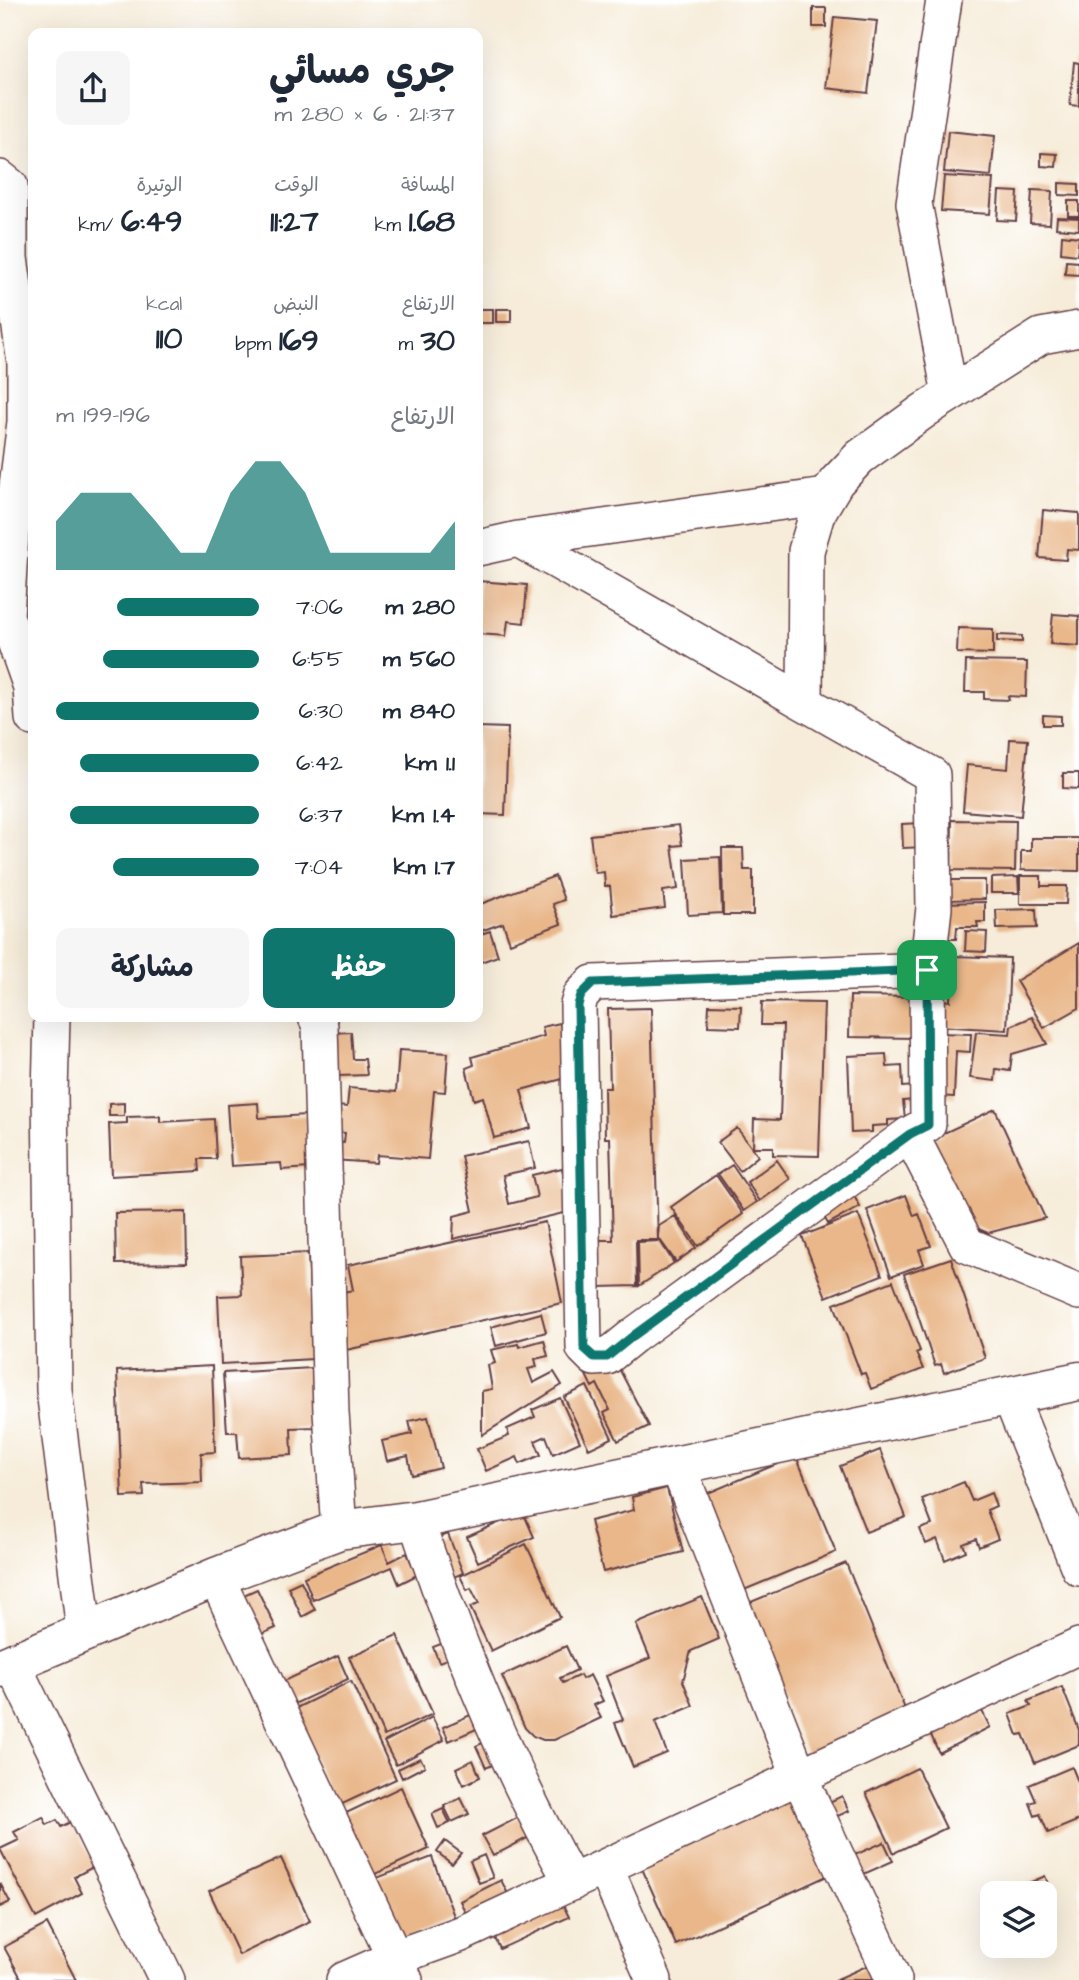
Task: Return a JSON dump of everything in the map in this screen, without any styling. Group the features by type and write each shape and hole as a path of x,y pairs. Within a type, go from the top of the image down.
{"street":[{"path":"944,0 914,203 950,394"},
{"path":"0,178 10,186 10,258 25,363 25,422 3,617 26,650"},
{"path":"805,703 806,551 826,496 860,457 950,394 1041,336 1079,330"},
{"path":"483,547 518,539 826,496"},
{"path":"518,539 932,775 934,908 927,970 928,1125 910,1134 607,1357 594,1357 584,1348 578,1005 581,995 593,983 927,970"},
{"path":"52,1022 50,1094 54,1390 84,1630"},
{"path":"318,1022 331,1412 339,1530"},
{"path":"910,1134 967,1245 1079,1292"},
{"path":"167,1980 6,1665 84,1630 339,1530 416,1520 1079,1381"},
{"path":"1010,1396 1079,1568"},
{"path":"677,1464 800,1778 894,1980"},
{"path":"416,1520 439,1591 482,1696 534,1814 572,1883"},
{"path":"216,1577 399,1969"},
{"path":"344,1980 399,1969 461,1934 1079,1646"},
{"path":"605,1867 654,1980"}],"building":[{"path":"813,8 826,8 826,27 813,27"},
{"path":"834,17 877,21 868,93 826,88"},
{"path":"1074,62 1079,63 1079,106 1070,105"},
{"path":"948,131 995,136 991,176 944,172"},
{"path":"1041,153 1057,154 1056,167 1041,166"},
{"path":"944,176 993,179 990,214 941,211"},
{"path":"1059,183 1079,184 1079,196 1059,195"},
{"path":"1032,190 1052,191 1050,224 1030,223"},
{"path":"999,191 1018,192 1016,221 997,220"},
{"path":"1068,201 1079,201 1079,216 1068,216"},
{"path":"1057,217 1079,218 1079,230 1056,228"},
{"path":"1062,235 1079,237 1077,255 1061,253"},
{"path":"1066,261 1079,262 1079,275 1065,274"},
{"path":"483,309 493,309 493,323 483,323"},
{"path":"496,309 511,309 511,322 496,322"},
{"path":"1043,510 1079,513 1079,550 1067,549 1066,560 1039,558"},
{"path":"483,581 527,585 524,623 508,621 506,636 483,634"},
{"path":"1053,614 1079,616 1079,646 1050,644"},
{"path":"958,628 993,629 993,654 957,653"},
{"path":"997,635 1022,636 1022,642 997,641"},
{"path":"966,661 1027,662 1026,697 1008,696 1009,700 984,699 984,692 965,692"},
{"path":"1043,715 1061,716 1061,725 1043,725"},
{"path":"483,727 508,728 505,815 483,814"},
{"path":"1010,739 1028,740 1021,816 963,811 967,765 1008,769"},
{"path":"1063,773 1079,773 1079,789 1063,788"},
{"path":"952,820 1016,821 1015,871 951,870"},
{"path":"923,823 925,847 903,848 902,824"},
{"path":"679,825 682,845 672,846 678,889 663,891 665,908 613,915 610,886 605,886 604,872 595,873 590,835"},
{"path":"1031,838 1079,838 1079,871 1021,870 1021,851 1031,851"},
{"path":"722,848 743,848 744,870 753,870 753,915 723,915"},
{"path":"720,857 722,913 688,915 685,859"},
{"path":"555,876 564,900 553,904 561,924 510,943 503,923 483,930 483,903"},
{"path":"1020,876 1041,876 1041,886 1067,886 1066,904 1020,904"},
{"path":"1018,877 1019,893 991,893 991,878"},
{"path":"944,880 985,880 985,899 944,900"},
{"path":"985,902 985,922 977,922 978,927 957,927 956,939 942,939 942,903"},
{"path":"1036,909 1037,928 997,929 996,910"},
{"path":"490,931 498,956 483,961 483,933"},
{"path":"966,931 987,932 986,952 965,951"},
{"path":"1079,943 1079,1008 1044,1028 1016,981"},
{"path":"952,956 1010,958 1007,1030 937,1026 938,1000 950,1001"},
{"path":"850,996 918,997 916,1038 849,1037"},
{"path":"762,1002 824,1003 819,1156 773,1155 773,1147 753,1147 754,1119 780,1120 783,1025 761,1025"},
{"path":"709,1005 741,1006 740,1027 708,1026"},
{"path":"651,1008 658,1240 636,1240 637,1286 598,1287 597,1240 613,1240 610,1138 605,1138 604,1088 610,1088 608,1009"},
{"path":"1032,1017 1047,1044 1012,1054 1010,1071 996,1069 995,1081 970,1078 976,1032 1010,1034 1011,1026"},
{"path":"560,1023 570,1077 521,1090 531,1128 494,1138 483,1097 474,1100 466,1068 474,1065 472,1057 544,1036 542,1027"},
{"path":"351,1032 353,1059 365,1059 367,1075 339,1076 326,1033"},
{"path":"938,1033 971,1034 970,1052 956,1051 954,1097 934,1096"},
{"path":"399,1050 448,1053 445,1092 434,1091 428,1159 377,1155 376,1163 333,1160 334,1142 344,1143 345,1133 335,1132 337,1106 347,1107 349,1088 396,1092"},
{"path":"886,1054 887,1067 902,1066 903,1087 914,1086 915,1100 903,1101 905,1119 888,1120 888,1125 872,1126 872,1132 851,1133 848,1056"},
{"path":"124,1103 124,1116 109,1116 109,1104"},
{"path":"258,1103 259,1118 306,1115 309,1168 282,1170 281,1163 231,1166 227,1105"},
{"path":"995,1109 1045,1218 988,1233 967,1224 927,1141"},
{"path":"160,1116 160,1122 214,1119 216,1159 199,1159 200,1171 111,1176 109,1124 127,1123 127,1117"},
{"path":"737,1128 758,1156 740,1171 718,1142"},
{"path":"529,1141 535,1168 503,1175 509,1204 537,1197 532,1175 562,1168 568,1212 453,1239 454,1216 473,1211 461,1156"},
{"path":"777,1160 790,1179 760,1201 747,1182"},
{"path":"732,1165 757,1202 744,1211 718,1174"},
{"path":"716,1175 743,1214 698,1246 671,1207"},
{"path":"852,1192 860,1207 828,1224 820,1209"},
{"path":"906,1195 914,1216 919,1214 931,1246 919,1250 924,1264 891,1276 867,1210"},
{"path":"186,1212 187,1263 116,1264 115,1213"},
{"path":"858,1214 882,1275 826,1297 802,1236"},
{"path":"675,1216 696,1248 676,1262 658,1237 659,1226"},
{"path":"545,1222 562,1303 346,1350 334,1294 353,1290 348,1265"},
{"path":"660,1241 674,1263 639,1286 638,1242"},
{"path":"308,1253 313,1359 221,1364 218,1296 242,1295 240,1256"},
{"path":"951,1258 985,1358 944,1373 941,1364 935,1366 904,1274"},
{"path":"893,1281 920,1351 916,1353 923,1369 871,1389 865,1373 861,1374 834,1304"},
{"path":"541,1313 546,1332 496,1346 491,1327"},
{"path":"544,1340 548,1356 535,1359 537,1367 528,1369 533,1383 554,1372 562,1385 482,1435 482,1391 492,1389 488,1365 495,1363 491,1350 518,1344 519,1347"},
{"path":"612,1355 649,1426 618,1441 604,1413 610,1410 597,1384 592,1387 584,1371"},
{"path":"212,1366 215,1452 201,1453 202,1482 143,1484 144,1496 122,1497 117,1371"},
{"path":"312,1368 315,1427 291,1428 292,1455 239,1458 237,1432 227,1432 223,1373"},
{"path":"587,1386 612,1438 589,1449 564,1397"},
{"path":"560,1398 580,1442 553,1454 546,1436 535,1441 541,1455 520,1464 517,1457 486,1471 477,1449 509,1436 507,1429 535,1417 532,1410"},
{"path":"428,1417 441,1468 412,1475 408,1456 387,1461 382,1441 412,1434 409,1421"},
{"path":"880,1450 906,1517 866,1532 840,1466"},
{"path":"796,1456 836,1552 744,1590 696,1498"},
{"path":"964,1482 972,1501 991,1493 996,1506 987,1510 998,1539 979,1547 976,1539 963,1544 966,1551 945,1560 937,1539 926,1544 920,1529 932,1525 922,1499"},
{"path":"667,1488 683,1552 603,1572 590,1521 634,1510 632,1497"},
{"path":"523,1512 534,1537 478,1562 467,1537"},
{"path":"448,1534 463,1573 447,1580 431,1541"},
{"path":"526,1544 560,1617 491,1651 470,1607 479,1604 471,1588 467,1590 460,1576"},
{"path":"382,1545 389,1562 407,1553 417,1575 399,1584 392,1567 313,1600 304,1577"},
{"path":"846,1563 907,1714 807,1755 746,1604"},
{"path":"301,1581 315,1610 302,1617 288,1587"},
{"path":"257,1589 276,1628 255,1637 237,1598"},
{"path":"702,1597 719,1639 691,1651 683,1681 693,1706 655,1722 667,1753 633,1767 615,1723 623,1720 606,1676 650,1658 636,1624"},
{"path":"397,1635 433,1714 384,1736 349,1657"},
{"path":"446,1642 452,1657 439,1662 433,1647"},
{"path":"566,1646 577,1670 560,1678 563,1683 580,1675 582,1679 590,1675 603,1701 594,1705 601,1718 554,1740 543,1740 533,1736 525,1728 502,1676"},
{"path":"338,1656 348,1679 290,1706 280,1683"},
{"path":"351,1681 396,1779 336,1807 292,1710"},
{"path":"1062,1687 1079,1730 1079,1745 1035,1763 1023,1734 1018,1735 1010,1714 1031,1706 1028,1701"},
{"path":"980,1707 990,1727 939,1753 930,1733"},
{"path":"475,1713 481,1727 449,1741 443,1727"},
{"path":"432,1717 444,1740 396,1765 384,1742"},
{"path":"489,1740 499,1762 486,1768 476,1746"},
{"path":"420,1758 425,1766 402,1778 398,1769"},
{"path":"473,1760 480,1777 464,1785 456,1768"},
{"path":"1072,1767 1079,1784 1079,1820 1048,1833 1040,1814 1035,1816 1030,1803 1036,1801 1029,1785"},
{"path":"917,1768 946,1828 894,1853 866,1793"},
{"path":"401,1787 429,1849 371,1876 342,1815"},
{"path":"791,1795 827,1876 676,1945 640,1864"},
{"path":"842,1796 849,1811 831,1819 825,1804"},
{"path":"461,1798 469,1814 452,1822 444,1806"},
{"path":"443,1809 450,1823 438,1828 432,1814"},
{"path":"43,1817 47,1825 57,1820 61,1827 72,1821 95,1866 74,1877 82,1893 36,1918 0,1849 19,1840 14,1832"},
{"path":"519,1817 529,1837 493,1856 482,1836"},
{"path":"445,1841 461,1853 452,1864 437,1852"},
{"path":"884,1842 893,1861 857,1877 848,1858"},
{"path":"484,1855 493,1878 479,1883 470,1861"},
{"path":"432,1857 455,1919 396,1941 374,1879"},
{"path":"281,1858 310,1921 239,1955 209,1891"},
{"path":"1045,1876 1047,1881 1033,1881"},
{"path":"501,1880 510,1898 469,1920 460,1901"},
{"path":"0,1883 10,1902 0,1907"},
{"path":"559,1897 569,1917 500,1949 491,1929"},
{"path":"47,1924 76,1980 22,1980 4,1947"},
{"path":"871,1964 878,1980 835,1980"}],"route":[{"path":"927,970 928,1125 910,1134 607,1357 594,1357 584,1348 578,1005 581,995 593,983 927,970"}]}
